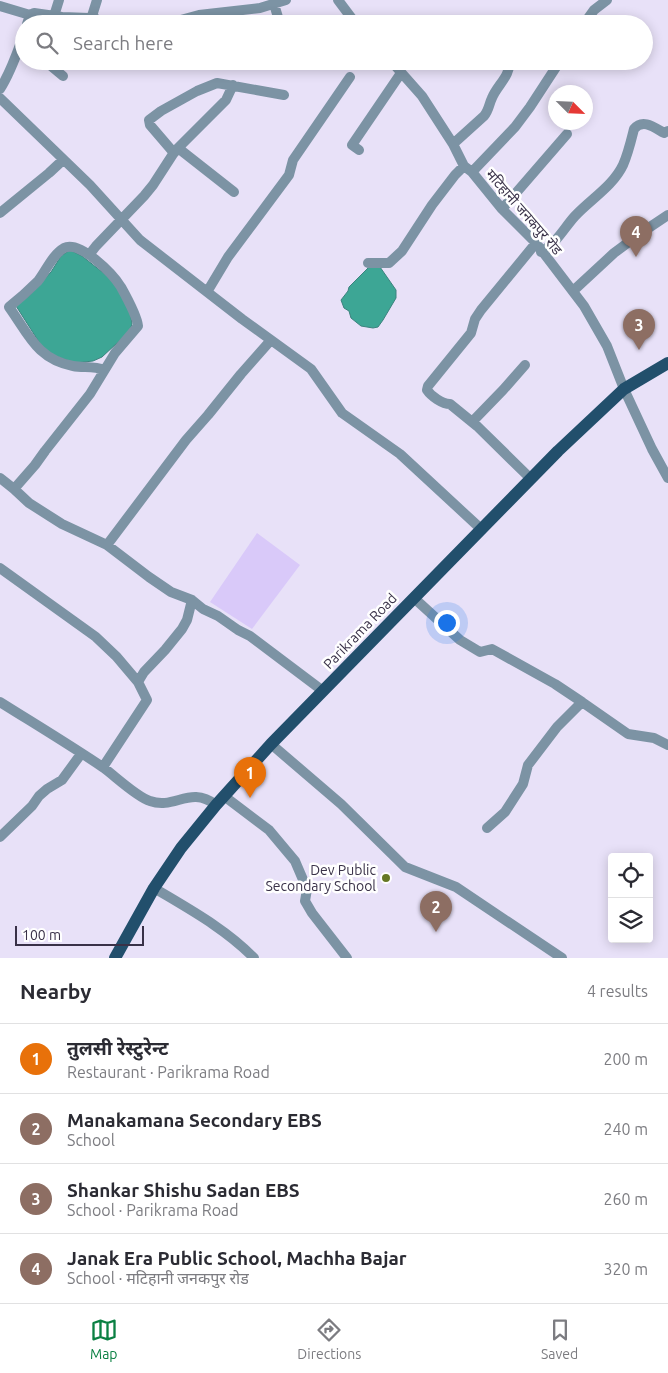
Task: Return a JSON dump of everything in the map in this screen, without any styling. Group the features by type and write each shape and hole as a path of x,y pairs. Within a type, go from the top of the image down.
{"main road":[{"name":"Parikrama Road","path":"115,958 154,888 181,848 220,800 271,744 480,528 587,422 624,389 668,363"}],"street":[{"path":"54,15 59,0"},
{"path":"92,15 97,0"},
{"path":"199,15 255,8 286,0"},
{"path":"338,0 349,15"},
{"path":"590,15 607,0"},
{"path":"274,4 277,15"},
{"path":"0,6 18,15"},
{"path":"32,15 34,13 47,15"},
{"path":"0,89 15,59"},
{"path":"56,70 63,76"},
{"name":"मटिहानी जनकपुर रोड","path":"399,70 422,96 468,169 538,248 584,306 607,346 624,389 668,478"},
{"path":"453,144 488,112 492,97 509,70"},
{"path":"368,263 389,263 402,251 432,205 455,175 468,169 515,127 554,70"},
{"path":"359,150 352,145 402,73"},
{"path":"207,292 228,257 289,175 293,160 350,77"},
{"path":"234,192 176,151 150,125 149,120 197,91 217,83 284,96"},
{"path":"89,255 153,185 176,151 226,100 233,85"},
{"path":"0,98 90,185 140,240 311,369 342,413 400,454 480,528"},
{"path":"530,478 472,422 450,404 428,392 428,386 472,332 475,319 481,310 538,248 554,243 575,216 617,174 623,165 634,129 637,125 647,124 664,133 668,131"},
{"path":"502,209 568,134"},
{"path":"0,213 63,160"},
{"path":"573,291 614,253 668,216"},
{"path":"14,489 90,394 122,344 138,326 137,319 120,286 89,255 69,246 62,249 55,256 36,283 5,310 46,356 74,367 104,370"},
{"path":"107,545 186,440 271,340"},
{"path":"472,422 525,366"},
{"path":"0,478 28,503 62,524 107,545 171,592 192,600 203,609 250,636 323,691"},
{"path":"0,568 96,637 116,656 138,682 147,700 103,768"},
{"path":"414,598 460,640 480,652 492,649 555,684 628,734 654,738 668,745"},
{"path":"138,682 144,672 182,629 187,620 192,600"},
{"path":"0,702 103,768 151,802 166,803 194,796 201,796 209,800 220,800 268,830 296,861 308,889 305,901 347,958"},
{"path":"487,828 505,812 523,784 528,765 556,727 582,702"},
{"path":"271,744 341,804 405,867 456,887 560,958"},
{"path":"0,837 32,806 39,796 62,780 81,754"},
{"path":"154,888 210,922 245,948 254,958"}],"shaded area":[{"path":"70,250 82,256 106,275 120,290 130,310 132,324 130,331 102,357 93,361 75,363 46,353 16,306 30,295 51,272 61,256"},
{"path":"370,266 380,267 396,290 396,298 383,320 378,327 373,328 361,326 351,318 349,311 344,308 341,300 349,287"},
{"path":"257,533 300,565 252,629 210,602"}],"place":[{"name":"Janak Era Public School, Machha Bajar","path":"636,257"},
{"name":"Shankar Shishu Sadan EBS","path":"639,350"},
{"name":"तुलसी रेस्टुरेन्ट","path":"250,798"},
{"name":"Dev Public Secondary School","path":"386,878"},
{"name":"Manakamana Secondary EBS","path":"436,932"}]}
